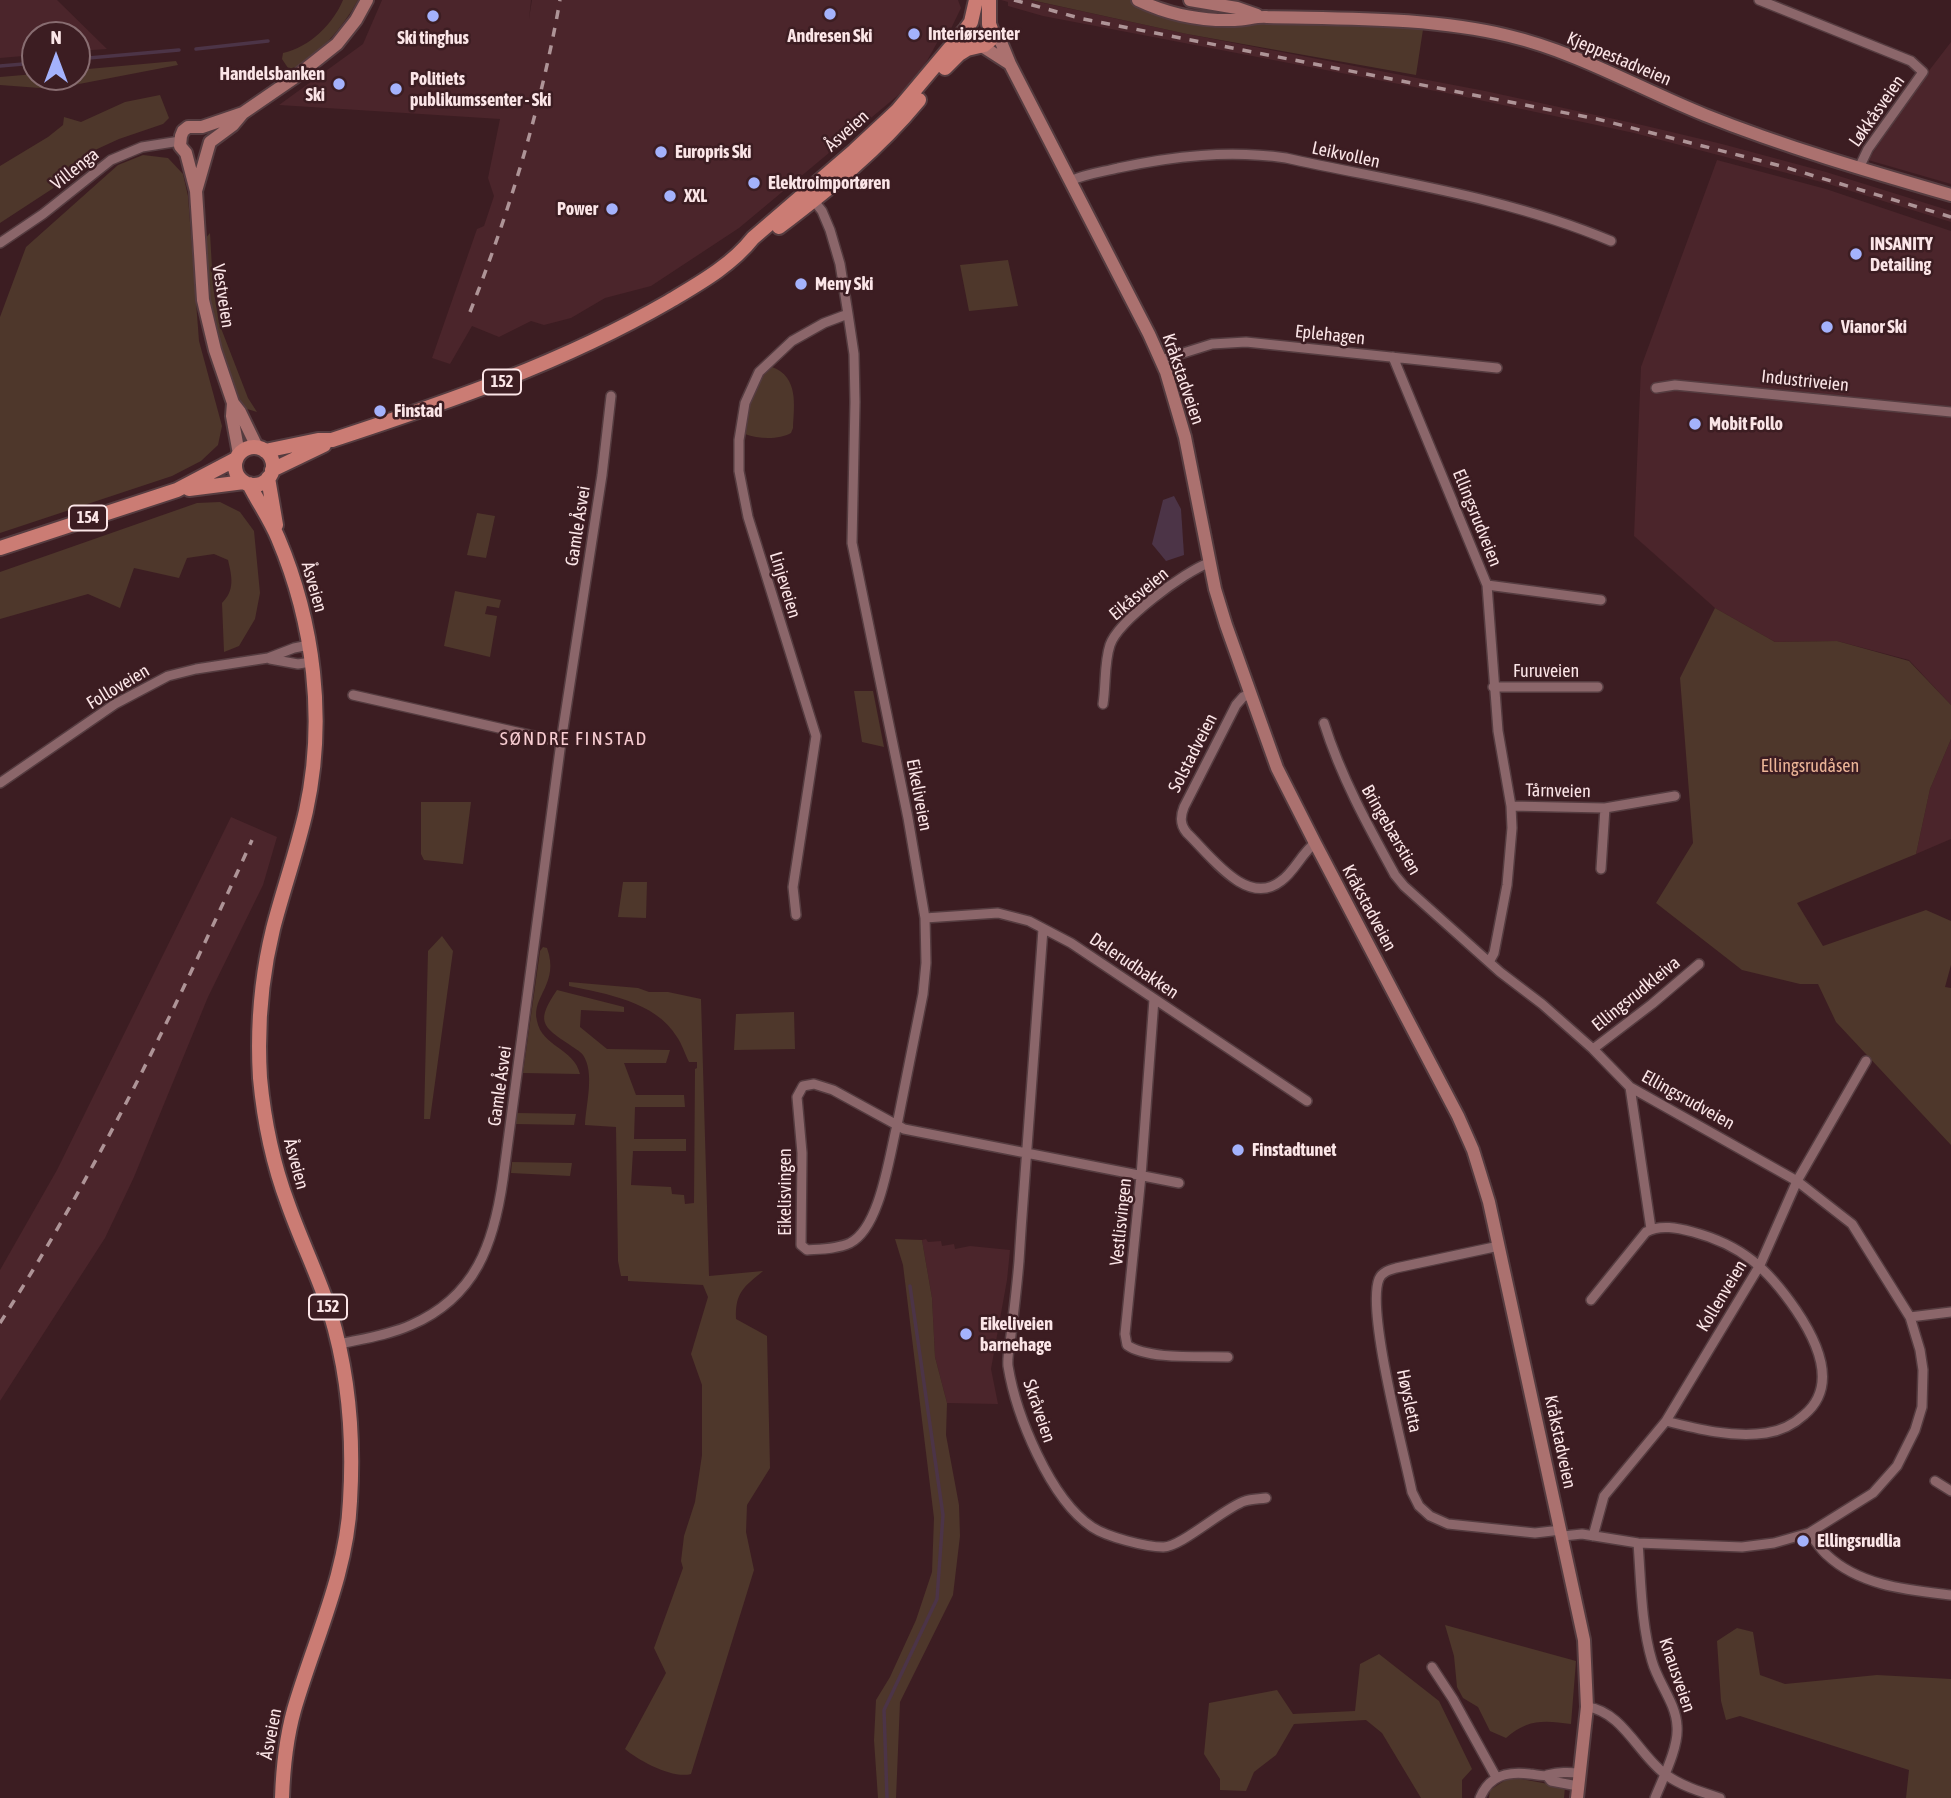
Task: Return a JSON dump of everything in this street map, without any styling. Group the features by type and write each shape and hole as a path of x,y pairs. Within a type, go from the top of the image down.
{"main road":[{"path":"243,113 199,156 183,147 180,136 188,127 202,127 243,113 329,51 348,30 367,0"},
{"name":"152","path":"969,26 976,0"},
{"path":"989,0 991,28"},
{"name":"Kjeppestadveien","path":"1138,0 1156,9 1196,17 1236,20 1260,16 1433,24 1509,36 1573,57 1723,122 1859,168 1951,195"},
{"name":"Kjeppestadveien","path":"1190,0 1237,8 1260,16"},
{"path":"991,28 979,19 969,26 967,38 1010,64"},
{"name":"Åsveien","path":"261,449 332,439 481,389 567,354 682,294 757,244 811,196 897,111 969,26"},
{"name":"152","path":"979,46 990,40 991,28"},
{"name":"Kråkstadveien","path":"991,28 1001,42 1161,360 1185,437 1209,563 1226,625 1278,768 1315,844 1464,1127 1484,1181 1584,1640 1587,1707 1578,1792"},
{"name":"Åsveien","path":"811,196 849,172 901,122 950,61 967,49 979,46"},
{"path":"202,127 208,134 208,147"},
{"name":"Vestveien","path":"183,147 196,191 203,300 215,350 233,403 261,449"},
{"name":"Vestveien","path":"196,191 208,147"},
{"name":"Vestveien","path":"233,403 232,416 238,456"},
{"name":"Åsveien","path":"276,534 270,474 332,439"},
{"name":"154","path":"0,548 177,490 238,456 247,448 261,449"},
{"path":"261,449 272,461 270,474"},
{"path":"238,456 236,471 246,483"},
{"name":"154","path":"177,490 256,484 270,474"},
{"name":"Åsveien","path":"246,483 276,534 292,579 309,645 316,703 314,765 306,813 267,959 260,1015 264,1113 287,1204 324,1294 339,1344 352,1443 350,1507 342,1555 331,1602 293,1713 287,1741 282,1798"}],"street":[{"name":"Løkkåsveien","path":"1759,0 1911,61 1923,72 1868,149 1859,168"},
{"name":"Villenga","path":"0,243 43,214 111,160 142,147 183,147"},
{"name":"Leikvollen","path":"1070,181 1177,156 1212,153 1261,154 1516,207 1567,223 1611,241"},
{"name":"Eikeliveien","path":"811,196 833,237 848,314 854,354 855,402 852,544 925,918 926,963 923,994 897,1125"},
{"name":"Linjeveien","path":"796,915 793,887 816,736 748,517 739,471 738,440 745,403 759,372 771,358 792,341 824,323 848,314"},
{"name":"Eplehagen","path":"1161,360 1212,344 1246,342 1497,368"},
{"name":"Ellingsrudveien","path":"1393,357 1487,585 1493,687 1512,828 1507,885 1494,953 1489,961 1592,1049 1630,1087 1797,1181 1852,1224 1910,1317 1923,1370 1922,1407 1897,1466 1873,1493 1809,1533 1774,1543 1742,1547 1638,1543 1562,1533"},
{"name":"Industriveien","path":"1656,388 1675,384 1951,411"},
{"name":"Gamle Åsvei","path":"339,1344 408,1327 444,1306 465,1285 490,1242 505,1166 561,742 602,475 611,396"},
{"name":"Eikåsveien","path":"1103,704 1109,650 1117,632 1173,584 1209,563"},
{"path":"1487,585 1601,600"},
{"name":"Folloveien","path":"0,783 115,704 159,680 184,671 268,658 309,645"},
{"name":"Folloveien","path":"268,658 298,664 311,662"},
{"name":"Furuveien","path":"1493,687 1598,687"},
{"name":"Solstadveien","path":"1250,694 1239,701 1229,718 1184,807 1180,817 1182,825 1240,884 1251,888 1264,888 1279,883 1315,844"},
{"path":"353,695 561,742"},
{"name":"Bringebærstien","path":"1324,723 1343,777 1395,875 1489,961"},
{"name":"Tårnveien","path":"1511,806 1605,808 1675,796"},
{"name":"Tårnveien","path":"1601,869 1605,808"},
{"name":"Delerudbakken","path":"925,918 998,913 1029,921 1071,943 1307,1101"},
{"name":"Skråveien","path":"1043,929 1008,1364 1027,1431 1040,1461 1056,1487 1079,1517 1093,1528 1162,1547 1173,1546 1244,1501 1266,1498"},
{"name":"Ellingsrudkleiva","path":"1592,1049 1699,964"},
{"name":"Vestlisvingen","path":"1154,999 1142,1177 1125,1334 1127,1345 1134,1350 1164,1354 1228,1357"},
{"name":"Kollenveien","path":"1593,1536 1604,1496 1666,1421 1760,1265 1797,1181 1866,1061"},
{"name":"Eikelisvingen","path":"808,1084 822,1086 897,1125 874,1217 865,1231 850,1243 830,1249 807,1250 801,1245 799,1231 802,1153 797,1097 800,1091 808,1084"},
{"path":"1630,1087 1651,1230"},
{"path":"897,1125 904,1129 1025,1154 1179,1183"},
{"path":"1591,1300 1637,1242 1651,1230 1674,1228 1702,1234 1734,1247 1760,1265 1810,1331 1820,1354 1823,1378 1818,1399 1791,1425 1766,1433 1737,1434 1666,1421"},
{"name":"Høysletta","path":"1499,1246 1391,1269 1381,1275 1377,1289 1378,1329 1412,1492 1419,1506 1430,1516 1448,1524 1535,1533 1562,1533"},
{"path":"1910,1317 1951,1312"},
{"path":"1935,1481 1951,1491"},
{"path":"1809,1533 1827,1555 1848,1570 1874,1583 1951,1595"},
{"name":"Knausveien","path":"1638,1543 1650,1654 1676,1714 1677,1727 1677,1741 1655,1798"},
{"path":"1432,1667 1454,1699 1496,1777"},
{"path":"1587,1707 1598,1709 1617,1723 1663,1773 1685,1786 1720,1798"},
{"path":"1480,1798 1486,1786 1496,1777 1511,1773 1547,1776 1552,1772 1580,1773"},
{"path":"1547,1776 1551,1781 1578,1792"}],"shaded area":[{"path":"0,0 57,0 78,21 21,21 21,56 0,58"},
{"path":"382,0 531,0 529,19 532,0 958,0 961,8 944,43 938,41 918,77 908,87 739,228 651,286 605,298 571,318 544,325 531,321 499,337 472,326 450,364 432,358 477,229 484,226 494,196 488,178 500,119 279,105 363,44"},
{"path":"1001,0 1030,0 1642,125 1826,172 1951,211 1951,222 1825,183 1634,133 1451,94 1043,16 1008,6 1008,2"},
{"path":"91,33 107,49 91,50"},
{"path":"1951,42 1951,184 1868,160 1928,72"},
{"path":"1717,160 1826,189 1951,231 1951,705 1909,660 1837,641 1775,642 1715,608 1634,536 1641,367"},
{"path":"1174,496 1181,509 1184,555 1166,561 1152,544 1163,500"},
{"path":"1951,739 1951,839 1916,854 1930,789"},
{"path":"231,817 277,837 263,885 208,997 134,1177 105,1238 0,1401 0,1270 57,1170"},
{"name":"Eikeliveien barnehage","path":"926,1239 928,1242 941,1241 942,1246 954,1244 955,1249 970,1246 1010,1250 991,1369 998,1404 947,1403 935,1357 932,1298 922,1240"}],"green space":[{"path":"343,0 358,0 329,40 292,74 282,59 283,53 302,46 327,26"},
{"path":"1031,0 1138,0 1181,14 1424,23 1416,75 1187,34"},
{"path":"176,61 178,65 91,82 91,69"},
{"path":"21,75 21,87 0,85 0,77"},
{"path":"160,95 169,118 163,124 95,150 52,189 0,223 0,166 48,137 63,125 64,117 81,122 125,102"},
{"path":"143,155 168,158 183,174 188,196 199,341 222,426 218,445 201,461 172,476 0,533 0,317 26,247 118,165"},
{"path":"210,233 213,286 219,323 248,398 257,412 244,408 227,369 214,328 207,285 204,240"},
{"path":"1008,260 1018,306 969,311 960,265"},
{"path":"772,367 781,372 791,385 794,401 791,433 768,438 745,434 752,396 768,368"},
{"path":"220,502 240,512 254,531 260,593 255,619 239,646 224,652 222,603 231,588 231,578 228,560 214,554 187,558 179,578 134,568 120,608 88,594 0,619 0,572 197,503"},
{"path":"477,513 495,516 486,558 467,555"},
{"path":"455,591 501,600 499,608 487,606 485,614 497,616 490,657 444,646"},
{"name":"Ellingsrudåsen","path":"1715,608 1775,642 1837,641 1909,661 1951,705 1951,739 1930,789 1916,854 1797,903 1823,946 1926,910 1951,921 1951,965 1945,987 1951,988 1951,1145 1836,1022 1818,984 1800,984 1742,970 1656,903 1693,843 1680,678"},
{"path":"854,691 873,691 884,747 862,742"},
{"path":"421,802 471,802 463,864 424,860 421,854"},
{"path":"623,882 647,882 646,918 618,917"},
{"path":"442,936 453,951 430,1119 424,1119 428,951"},
{"path":"543,947 547,948 550,971 538,1004 537,1021 545,1037 571,1058 580,1074 523,1073 540,951"},
{"path":"569,982 638,988 701,999 709,1276 763,1271 739,1296 736,1319 767,1336 770,1468 747,1505 746,1532 754,1570 691,1774 675,1774 647,1764 625,1749 666,1673 654,1648 683,1568 681,1561 684,1536 695,1502 702,1455 702,1385 691,1354 708,1297 703,1285 628,1281 628,1276 621,1276 618,1261 616,1127 585,1125 589,1089 587,1062 580,1052 548,1027 544,1016 546,1009 557,990 624,1007 624,1012 581,1010 580,1027 607,1049 670,1050 666,1063 624,1063 636,1095 684,1095 685,1107 635,1107 634,1139 686,1139 686,1151 633,1151 631,1185 671,1187 672,1194 684,1195 685,1204 694,1203 697,1062 689,1062 677,1037 656,1015 629,1001 569,986"},
{"path":"794,1012 795,1049 734,1050 736,1014"},
{"path":"517,1113 576,1114 574,1125 515,1124"},
{"path":"512,1162 572,1163 570,1176 511,1173"},
{"path":"895,1239 922,1240 932,1298 935,1357 947,1403 946,1435 959,1505 960,1536 953,1595 900,1702 896,1798 878,1798 874,1740 876,1700 890,1677 916,1620 932,1572 934,1518 903,1265"},
{"path":"1445,1625 1576,1661 1571,1724 1536,1722 1521,1727 1506,1738 1490,1731 1478,1707 1463,1698 1457,1687 1454,1656"},
{"path":"1737,1628 1753,1632 1760,1675 1785,1684 1877,1675 1951,1679 1951,1798 1906,1798 1909,1770 1740,1716 1726,1720 1721,1701 1717,1641"},
{"path":"1379,1654 1439,1701 1472,1769 1462,1780 1462,1798 1421,1798 1382,1733 1366,1720 1294,1724 1276,1755 1254,1772 1246,1791 1220,1790 1220,1779 1204,1754 1209,1703 1277,1690 1293,1714 1355,1711 1360,1664"},
{"path":"1510,1777 1565,1787 1564,1798 1489,1798 1490,1790"}],"waterway":[{"path":"196,49 268,41"},
{"path":"91,58 179,50"},
{"path":"0,66 21,64"},
{"path":"887,1798 884,1710 937,1599 943,1515 910,1286"}],"railway":[{"path":"470,312 523,158 544,80 560,0"},
{"path":"1014,0 1083,19 1597,119 1781,166 1951,217"},
{"path":"0,1323 70,1206 135,1086 252,840"}],"place":[{"name":"Andresen Ski","path":"830,14"},
{"name":"Ski tinghus","path":"433,16"},
{"name":"Interiørsenter","path":"914,34"},
{"name":"Handelsbanken Ski","path":"339,84"},
{"name":"Politiets publikumssenter - Ski","path":"396,89"},
{"name":"Europris Ski","path":"661,152"},
{"name":"Elektroimportøren","path":"754,183"},
{"name":"XXL","path":"670,196"},
{"name":"Power","path":"612,209"},
{"name":"INSANITY Detailing","path":"1856,254"},
{"name":"Meny Ski","path":"801,284"},
{"name":"Vianor Ski","path":"1827,327"},
{"name":"Finstad","path":"380,411"},
{"name":"Mobit Follo","path":"1695,424"},
{"name":"Finstadtunet","path":"1238,1150"},
{"name":"Eikeliveien barnehage","path":"966,1334"},
{"name":"Ellingsrudlia","path":"1803,1541"}],"district":[{"name":"SØNDRE FINSTAD","path":"574,739"}]}
